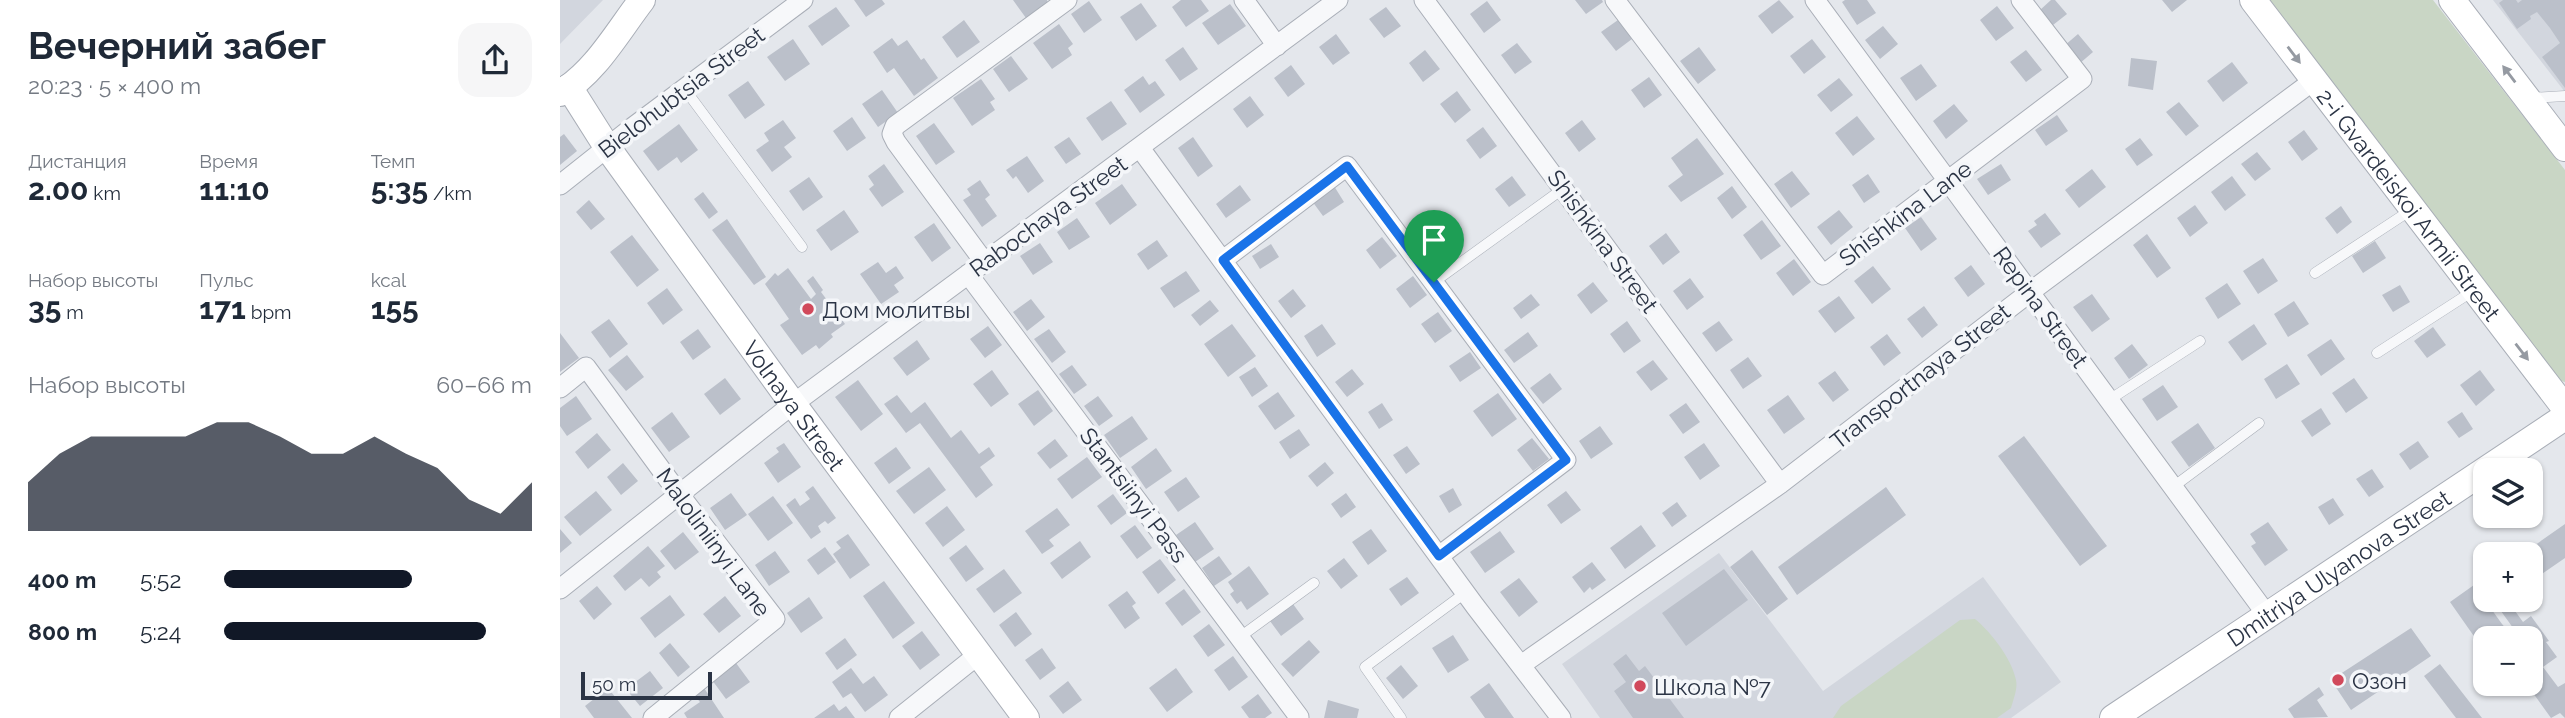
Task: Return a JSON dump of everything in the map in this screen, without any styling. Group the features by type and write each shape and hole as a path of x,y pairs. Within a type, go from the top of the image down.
{"street":[{"path":"565,90 596,60 642,0"},
{"name":"Bielohubtsia Street","path":"560,185 803,0"},
{"path":"985,262 892,134 900,121 1067,0"},
{"path":"1244,0 1276,46"},
{"name":"Rabochaya Street","path":"560,589 793,404 1338,0"},
{"name":"Shishkina Street","path":"1424,0 1780,484"},
{"name":"Shishkina Lane","path":"1615,0 1823,275 2082,79 2021,0"},
{"name":"Repina Street","path":"1815,0 2267,615"},
{"name":"2-i Gvardeiskoi Armii Street","path":"2253,0 2565,408"},
{"path":"2452,0 2565,148"},
{"name":"Transportnaya Street","path":"1521,665 1780,484 2029,292 2314,81"},
{"name":"Volnaya Street","path":"565,90 1026,718"},
{"path":"1140,148 1465,593 1561,718"},
{"path":"1223,260 1347,166 1566,460 1439,556"},
{"name":"Stantsiinyi Pass","path":"968,274 1298,718"},
{"name":"Maloliniinyi Lane","path":"560,388 586,367 775,619 653,718"},
{"name":"Dmitriya Ulyanova Street","path":"2113,718 2565,417"},
{"path":"899,718 979,654"}],"lane":[{"path":"684,88 802,247"},
{"path":"2528,99 2565,96"},
{"path":"1434,282 1564,188"},
{"path":"2315,274 2412,209"},
{"path":"2376,353 2474,290"},
{"path":"2109,400 2200,341"},
{"path":"2173,487 2259,423"},
{"path":"1240,638 1314,583"},
{"path":"1401,718 1365,667 1465,593"}],"shaded area":[{"path":"560,0 603,0 560,44"},
{"path":"2493,0 2565,0 2565,92"},
{"path":"1719,553 1823,691 1983,577 2061,682 2011,718 1600,718 1562,664"}],"green space":[{"path":"2266,0 2433,0 2565,170 2565,382 2561,381"},
{"path":"1975,619 2000,646 2016,680 2011,708 1997,718 1833,718 1841,706 1960,620"}],"building":[{"path":"854,0 882,0 885,4 866,17"},
{"path":"1013,0 1047,0 1048,3 1026,18"},
{"path":"1181,0 1201,0 1209,11 1186,27 1172,7"},
{"path":"1575,0 1602,0 1603,2 1586,14"},
{"path":"1779,0 1794,17 1772,34 1758,16"},
{"path":"1867,0 1876,13 1857,25 1842,2"},
{"path":"2051,0 2055,0 2067,14 2053,25 2040,10"},
{"path":"2162,0 2187,0 2172,12"},
{"path":"2503,0 2516,0 2518,3 2522,0 2565,0 2565,88 2542,57 2560,43 2550,28 2537,12 2517,29 2499,3"},
{"path":"1089,1 1102,20 1084,33 1071,14"},
{"path":"1487,1 1501,20 1484,33 1470,14"},
{"path":"1141,3 1157,26 1136,41 1120,17"},
{"path":"1230,4 1246,26 1218,45 1202,23"},
{"path":"1997,6 2014,28 1996,41 1980,20"},
{"path":"836,7 850,26 822,46 808,26"},
{"path":"1386,7 1401,26 1384,38 1369,19"},
{"path":"964,20 980,42 957,58 942,37"},
{"path":"1618,20 1632,39 1616,51 1601,32"},
{"path":"1059,24 1073,44 1068,48 1072,55 1052,69 1033,43"},
{"path":"1883,26 1898,44 1880,59 1865,40"},
{"path":"1336,34 1350,53 1333,65 1319,47"},
{"path":"2078,34 2093,52 2079,64 2064,46"},
{"path":"892,38 898,46 907,40 938,78 914,96 894,68 887,73 873,52"},
{"path":"793,39 810,64 785,81 767,57"},
{"path":"1812,39 1826,57 1804,74 1790,56"},
{"path":"1517,43 1532,62 1515,74 1501,55"},
{"path":"1183,47 1198,69 1180,81 1165,60"},
{"path":"1699,47 1716,70 1698,84 1680,61"},
{"path":"1425,50 1440,69 1423,82 1409,63"},
{"path":"2026,50 2042,70 2026,82 2010,62"},
{"path":"1011,56 1028,79 1009,92 993,69"},
{"path":"2131,58 2157,61 2153,90 2128,86"},
{"path":"2232,62 2248,83 2223,102 2207,81"},
{"path":"1921,64 1937,86 1916,101 1900,78"},
{"path":"1291,65 1305,84 1288,97 1274,78"},
{"path":"1143,76 1149,85 1155,81 1165,95 1140,113 1124,90"},
{"path":"1649,77 1662,95 1644,108 1631,90"},
{"path":"1839,78 1853,95 1831,112 1817,95"},
{"path":"981,79 995,99 990,102 995,110 972,126 953,98"},
{"path":"748,81 765,105 745,119 728,95"},
{"path":"882,90 898,113 878,127 862,104"},
{"path":"1457,91 1471,110 1455,123 1440,104"},
{"path":"1250,96 1264,115 1247,128 1233,109"},
{"path":"1111,101 1127,124 1102,141 1086,118"},
{"path":"2179,102 2199,126 2186,136 2166,112"},
{"path":"1954,104 1968,121 1946,139 1933,121"},
{"path":"2057,115 2068,131 2046,146 2035,130"},
{"path":"1857,116 1875,139 1853,156 1835,133"},
{"path":"852,117 866,138 847,151 833,131"},
{"path":"783,120 796,138 784,147 792,157 772,172 756,150 769,141 764,133"},
{"path":"1582,120 1596,139 1579,152 1565,133"},
{"path":"934,123 955,152 936,165 916,136"},
{"path":"679,124 698,150 681,163 677,157 658,171 643,151"},
{"path":"1483,127 1497,146 1480,159 1466,140"},
{"path":"2304,130 2318,149 2302,161 2288,142"},
{"path":"564,134 577,151 560,165 560,137"},
{"path":"1069,137 1081,154 1066,164 1054,147"},
{"path":"1193,137 1213,166 1198,177 1178,148"},
{"path":"1697,138 1724,174 1681,202 1668,186 1683,175 1671,158"},
{"path":"2140,138 2153,155 2137,166 2125,149"},
{"path":"2257,152 2271,169 2255,181 2241,164"},
{"path":"1027,156 1044,181 1028,193 1016,176 1013,179 1006,170"},
{"path":"884,164 904,192 882,207 869,189 874,185 868,176"},
{"path":"2001,164 2011,180 1988,195 1977,179"},
{"path":"2092,169 2106,187 2079,208 2065,190"},
{"path":"1792,171 1810,194 1791,208 1774,184"},
{"path":"1868,174 1880,192 1864,203 1852,185"},
{"path":"1512,176 1526,195 1509,207 1495,189"},
{"path":"2232,176 2246,195 2225,211 2211,192"},
{"path":"809,177 823,197 803,211 789,191"},
{"path":"980,180 990,195 985,199 997,216 982,227 963,200 971,195 967,189"},
{"path":"1122,184 1137,205 1110,225 1095,203"},
{"path":"1240,185 1251,200 1226,218 1216,204"},
{"path":"1334,186 1344,202 1323,216 1312,201"},
{"path":"1732,186 1747,207 1732,219 1717,198"},
{"path":"703,192 718,212 709,219 694,199"},
{"path":"589,200 605,219 591,230 576,212"},
{"path":"2195,205 2208,223 2190,237 2177,218"},
{"path":"2341,206 2352,222 2337,234 2325,218"},
{"path":"844,210 859,232 831,251 816,230"},
{"path":"1839,210 1853,227 1831,245 1817,227"},
{"path":"2045,213 2061,234 2041,248 2028,231 2037,225 2034,221"},
{"path":"1921,217 1937,239 1921,251 1905,228"},
{"path":"1077,218 1090,237 1069,250 1057,232"},
{"path":"727,219 766,277 754,285 712,230"},
{"path":"1762,220 1781,246 1761,260 1743,235"},
{"path":"934,223 951,248 932,262 914,237"},
{"path":"1666,233 1680,252 1663,265 1649,246"},
{"path":"2147,234 2171,268 2157,278 2133,245"},
{"path":"632,235 659,270 637,287 610,252"},
{"path":"1382,237 1397,256 1380,269 1366,250"},
{"path":"1157,240 1168,256 1148,270 1137,254"},
{"path":"2375,241 2386,258 2363,273 2352,256"},
{"path":"1040,243 1053,262 1033,275 1020,256"},
{"path":"1271,244 1279,257 1260,269 1252,256"},
{"path":"2263,258 2278,281 2258,294 2243,271"},
{"path":"1794,259 1811,282 1793,296 1776,273"},
{"path":"878,262 886,273 896,266 904,278 894,285 899,292 881,304 860,274"},
{"path":"1971,265 1985,284 1968,297 1954,278"},
{"path":"1873,266 1891,289 1872,304 1854,281"},
{"name":"Дом молитвы","path":"788,268 811,299 816,294 807,281 813,276 823,290 821,292 845,324 831,334 833,337 819,349 816,345 802,355 780,325 789,319 765,284 775,273 778,276"},
{"path":"1186,271 1200,291 1174,308 1160,288"},
{"path":"1413,276 1427,295 1410,308 1396,289"},
{"path":"1690,278 1704,297 1687,310 1673,291"},
{"path":"1593,282 1608,301 1591,314 1577,295"},
{"path":"2227,283 2241,304 2218,319 2205,298"},
{"path":"2400,285 2410,302 2393,312 2382,295"},
{"path":"667,288 683,310 663,325 647,303"},
{"path":"1293,289 1306,306 1291,318 1278,301"},
{"path":"1531,294 1540,305 1521,319 1513,308"},
{"path":"2092,294 2110,319 2092,332 2073,307"},
{"path":"1839,296 1855,318 1835,333 1818,311"},
{"path":"1031,299 1045,317 1027,331 1013,312"},
{"path":"1210,300 1219,311 1200,326 1191,315"},
{"path":"2294,301 2309,324 2288,337 2274,314"},
{"path":"1924,306 1938,325 1922,338 1907,319"},
{"path":"1438,312 1452,331 1435,343 1421,324"},
{"path":"609,319 628,344 610,358 591,332"},
{"path":"1627,321 1641,341 1624,353 1610,334"},
{"path":"1719,321 1733,340 1716,352 1702,333"},
{"path":"1232,324 1256,356 1228,377 1204,344"},
{"path":"1322,324 1336,344 1317,357 1304,336"},
{"path":"2254,324 2267,344 2242,361 2228,342"},
{"path":"988,326 1002,345 985,358 970,339"},
{"path":"2433,327 2446,345 2427,358 2414,341"},
{"path":"698,329 711,347 693,360 680,342"},
{"path":"1049,329 1066,352 1052,363 1034,339"},
{"path":"1528,332 1538,346 1514,363 1504,350"},
{"path":"560,333 579,358 560,372"},
{"path":"1887,334 1901,353 1884,366 1870,347"},
{"path":"2331,339 2345,359 2321,376 2307,355"},
{"path":"917,340 930,359 907,376 893,358"},
{"path":"2132,344 2148,365 2129,379 2114,358"},
{"path":"1470,352 1481,368 1460,382 1449,366"},
{"path":"627,355 644,377 626,391 608,370"},
{"path":"1748,357 1762,376 1743,389 1730,370"},
{"path":"1653,360 1668,379 1651,391 1636,372"},
{"path":"2287,364 2300,384 2276,399 2264,379"},
{"path":"1072,365 1087,385 1074,394 1059,374"},
{"path":"1255,367 1268,386 1252,397 1239,377"},
{"path":"1352,369 1364,384 1347,397 1335,382"},
{"path":"992,370 1009,394 991,407 973,384"},
{"path":"2480,370 2495,390 2476,406 2460,385"},
{"path":"1835,371 1849,390 1833,402 1818,383"},
{"path":"1550,373 1562,389 1543,404 1530,388"},
{"path":"725,378 741,399 720,415 704,394"},
{"path":"2354,378 2368,398 2346,413 2332,393"},
{"path":"858,380 883,414 861,431 835,397"},
{"path":"2163,385 2178,407 2157,421 2142,399"},
{"path":"1038,390 1053,411 1034,426 1018,404"},
{"path":"1278,392 1295,416 1275,430 1258,406"},
{"path":"1498,393 1517,419 1492,437 1473,411"},
{"path":"897,395 911,413 925,402 951,438 961,430 979,454 989,447 995,456 980,467 993,485 976,498 920,423 906,433 884,404"},
{"path":"1788,395 1805,419 1784,434 1767,410"},
{"path":"576,396 592,419 567,436 560,426 560,408"},
{"path":"1098,396 1113,416 1099,426 1084,406"},
{"path":"1382,403 1393,420 1379,429 1368,412"},
{"path":"1686,403 1700,422 1683,434 1669,415"},
{"path":"2321,408 2331,424 2312,437 2301,421"},
{"path":"672,412 690,437 669,452 651,428"},
{"path":"2462,412 2473,429 2459,438 2447,422"},
{"path":"1132,416 1148,439 1120,458 1104,435"},
{"path":"2198,423 2215,448 2189,467 2171,442"},
{"path":"1600,426 1613,444 1591,459 1579,441"},
{"path":"1299,429 1310,445 1290,459 1279,442"},
{"path":"597,433 611,450 588,469 575,452"},
{"path":"2024,436 2107,546 2080,566 1998,456"},
{"path":"1532,438 1549,459 1533,471 1517,450"},
{"path":"1055,439 1068,456 1050,469 1037,453"},
{"path":"2418,441 2429,457 2410,470 2399,454"},
{"path":"784,443 801,467 778,483 764,463 779,452 776,448"},
{"path":"1704,443 1720,466 1700,480 1684,457"},
{"path":"1407,446 1420,464 1406,474 1393,455"},
{"path":"896,447 911,468 889,484 874,463"},
{"path":"1156,448 1172,471 1146,489 1131,467"},
{"path":"1087,457 1102,477 1072,499 1057,479"},
{"path":"1325,462 1334,473 1317,487 1308,476"},
{"path":"623,463 638,481 621,495 607,477"},
{"path":"929,467 946,490 914,514 896,491"},
{"path":"2372,469 2384,487 2369,497 2356,479"},
{"path":"1186,477 1200,497 1178,512 1164,492"},
{"path":"813,486 836,518 828,524 825,521 818,526 821,532 811,539 786,505 795,498 800,506 810,499 805,492"},
{"path":"1886,487 1906,515 1797,595 1778,567"},
{"path":"1453,488 1462,505 1449,513 1439,496"},
{"path":"596,491 612,510 580,536 564,517"},
{"path":"1566,491 1581,510 1561,524 1547,505"},
{"path":"731,493 747,515 725,530 710,508"},
{"path":"1346,493 1356,507 1341,518 1331,504"},
{"path":"1113,494 1127,513 1111,525 1097,506"},
{"path":"773,496 793,523 768,541 748,514"},
{"path":"2333,498 2344,515 2329,525 2318,507"},
{"path":"1677,502 1687,516 1672,527 1662,513"},
{"path":"947,506 965,530 943,547 925,523"},
{"path":"1057,508 1070,525 1049,540 1054,546 1042,554 1025,531"},
{"path":"1195,522 1214,549 1195,562 1176,535"},
{"path":"2268,522 2288,550 2265,566 2251,546 2256,543 2250,534"},
{"path":"2565,524 2565,558 2543,573 2543,542 2539,542"},
{"path":"1135,525 1152,548 1137,559 1120,536"},
{"path":"1641,525 1656,546 1625,569 1610,548"},
{"path":"560,529 572,543 560,553"},
{"path":"1371,529 1387,551 1368,565 1352,542"},
{"path":"1500,531 1515,552 1485,573 1470,552"},
{"path":"683,532 699,552 675,570 660,551"},
{"path":"848,534 870,565 850,579 833,554 841,548 836,542"},
{"path":"1080,541 1091,557 1062,579 1050,563"},
{"path":"966,545 984,569 966,582 949,558"},
{"path":"648,546 665,566 657,572 661,577 649,587 641,578 625,591 613,576"},
{"path":"825,547 836,562 818,575 807,560"},
{"path":"1752,550 1788,599 1767,615 1730,567"},
{"path":"775,551 790,572 769,586 755,565"},
{"path":"1219,556 1232,574 1214,586 1202,568"},
{"path":"1344,558 1358,576 1341,589 1327,571"},
{"path":"1160,559 1176,580 1158,594 1142,572"},
{"path":"1592,562 1606,580 1592,590 1590,587 1584,593 1572,577"},
{"path":"1249,566 1269,594 1247,610 1241,601 1237,604 1230,594 1234,591 1228,582"},
{"path":"1004,569 1022,593 994,613 976,589"},
{"path":"1724,569 1748,600 1686,646 1662,613"},
{"path":"1407,577 1419,593 1401,606 1389,589"},
{"path":"1519,578 1538,602 1519,617 1500,592"},
{"path":"884,581 915,623 893,639 863,596"},
{"path":"597,586 612,604 594,620 579,601"},
{"path":"2473,586 2473,612 2493,612 2504,626 2473,626 2473,635 2450,602"},
{"path":"1184,589 1201,612 1182,626 1165,603"},
{"path":"1127,591 1136,603 1132,606 1140,618 1125,629 1108,605"},
{"path":"670,595 685,615 655,638 640,618"},
{"path":"725,596 741,616 719,633 703,614"},
{"path":"809,597 823,618 801,633 787,613"},
{"path":"1293,604 1304,619 1281,636 1270,621"},
{"path":"1016,612 1032,634 1015,647 999,625"},
{"path":"2502,612 2516,612 2523,622 2531,616 2538,626 2512,626"},
{"path":"1209,624 1225,645 1208,657 1193,636"},
{"path":"2411,628 2431,656 2351,710 2331,680"},
{"path":"922,631 940,655 920,670 902,646"},
{"path":"2543,633 2549,641 2546,642 2557,657 2543,667"},
{"path":"1453,635 1469,660 1448,673 1432,648"},
{"path":"845,638 857,655 837,670 825,653"},
{"path":"1309,640 1320,652 1293,677 1281,664"},
{"path":"670,643 690,667 678,677 659,653"},
{"path":"1042,648 1056,668 1040,680 1025,660"},
{"name":"Школа №7","path":"1626,654 1639,671 1645,666 1684,718 1633,718 1614,691 1626,682 1613,664"},
{"path":"1233,656 1248,677 1229,691 1214,670"},
{"path":"736,663 750,682 726,699 712,680"},
{"path":"2440,664 2482,718 2456,718 2424,676"},
{"path":"1401,665 1418,686 1403,699 1386,678"},
{"path":"2543,667 2558,687 2565,683 2565,718 2560,713 2551,718 2535,696 2543,696"},
{"path":"851,668 863,684 874,676 888,695 865,712 851,693 843,698 832,682"},
{"path":"1176,668 1193,692 1167,712 1149,688"},
{"path":"650,671 663,688 640,706 626,689"},
{"path":"1068,681 1082,700 1063,714 1049,696"},
{"path":"1489,683 1514,718 1485,718 1470,697"},
{"path":"2319,687 2324,695 2317,700 2328,717 2294,718 2288,709"},
{"path":"608,688 632,718 594,718 585,706"},
{"path":"704,688 724,718 687,718 684,713 700,702 694,695"},
{"path":"1258,694 1272,713 1265,718 1249,718 1241,707"},
{"path":"1328,700 1359,709 1357,718 1324,718"},
{"path":"834,704 839,711 846,706 855,718 814,718"}],"place":[{"name":"Дом молитвы","path":"808,309"},
{"name":"Озон","path":"2338,680"},
{"name":"Школа №7","path":"1640,686"}],"route":[{"path":"1347,166 1434,282 1566,460 1439,556 1223,260 1347,166"}]}
